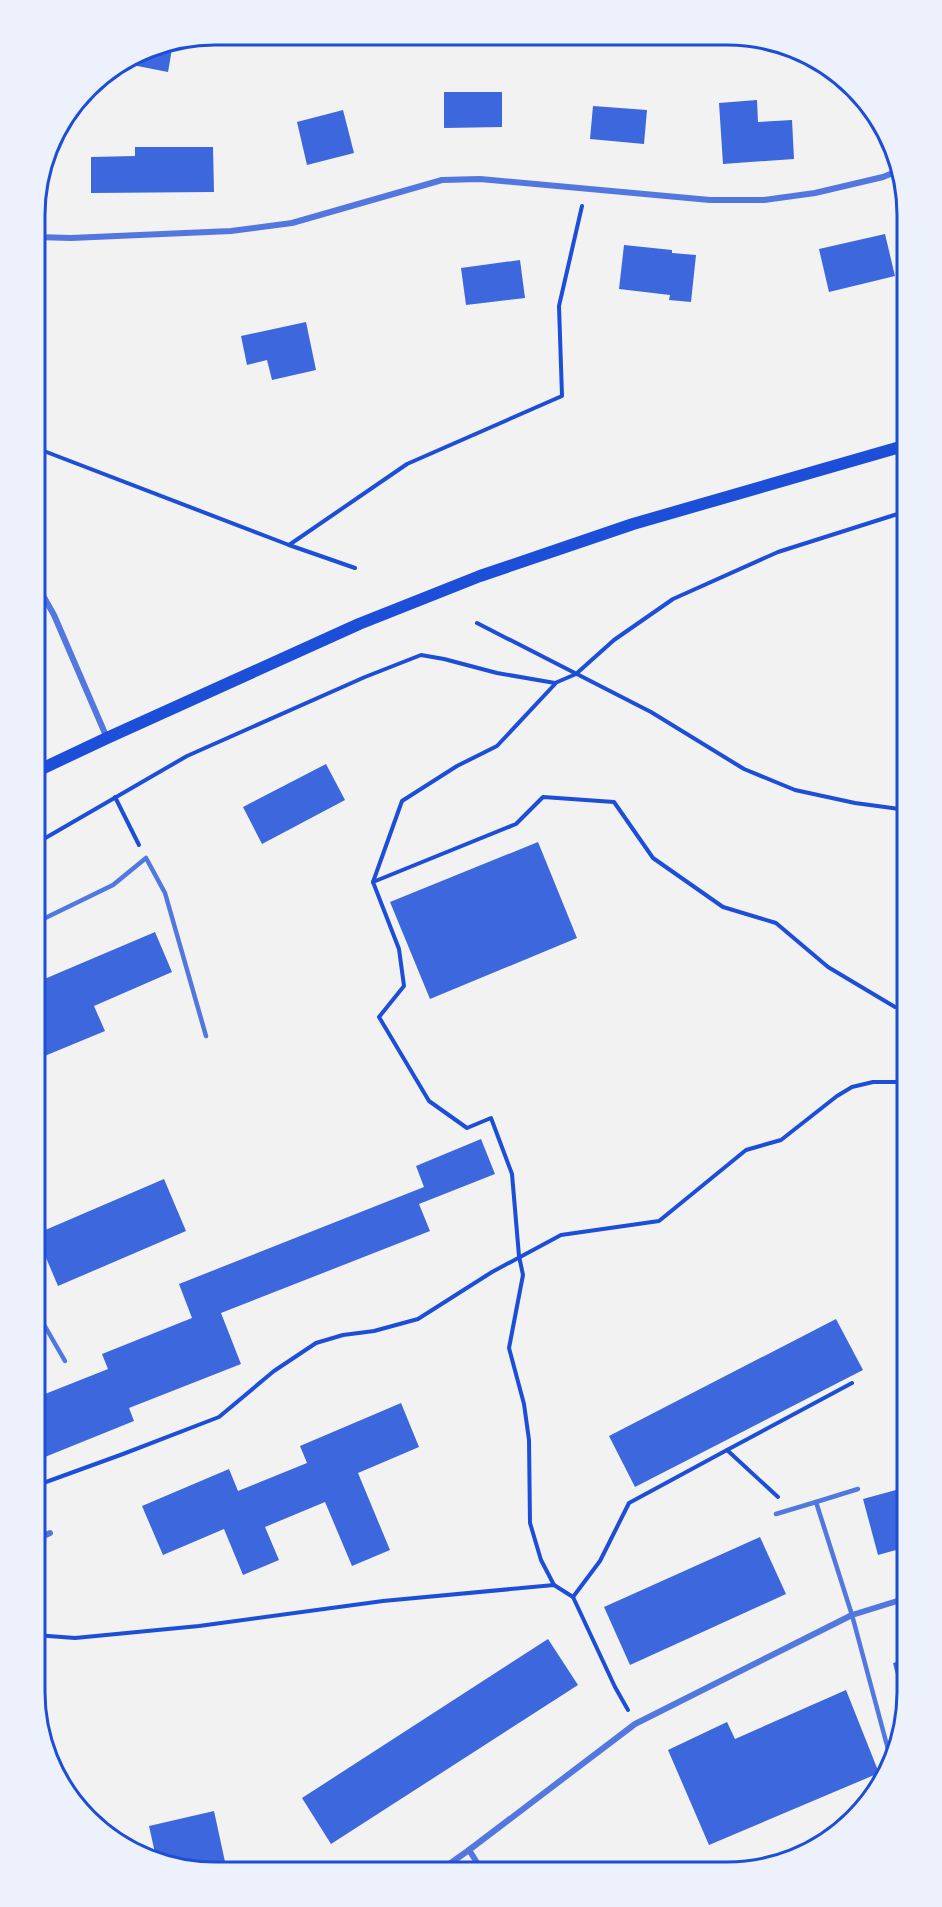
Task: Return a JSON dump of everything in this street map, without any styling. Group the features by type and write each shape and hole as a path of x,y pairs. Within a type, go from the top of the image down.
{"main road":[{"path":"45,767 359,624 480,576 633,524 897,448"}],"street":[{"path":"45,237 231,231 292,223 442,180 480,179 710,200 764,200 815,193 892,173"},
{"path":"45,599 107,738"},
{"path":"45,1535 50,1533"},
{"path":"453,1862 635,1724 852,1615 897,1601"},
{"path":"470,1850 477,1862"}],"lane":[{"path":"45,918 113,885 146,858 165,893 206,1036"},
{"path":"45,1326 65,1361"},
{"path":"776,1514 858,1489"},
{"path":"816,1502 852,1615 887,1747"}],"path":[{"path":"289,545 407,464 562,396 559,306 587,188"},
{"path":"45,451 355,568"},
{"path":"635,1724 573,1597 554,1585 541,1560 530,1523 529,1440 524,1404 508,1348 523,1275 519,1256 512,1174 490,1118 467,1128 429,1101 380,1017 404,986 399,949 374,882 402,801 457,766 497,746 555,683 576,674 614,640 673,599 778,552 897,514"},
{"path":"477,623 651,712 744,769 795,790 855,803 897,809"},
{"path":"45,838 187,756 365,677 421,655 497,673 555,683"},
{"path":"115,797 146,858"},
{"path":"374,882 516,824 543,797 614,802 653,858 723,907 776,923 828,967 897,1007"},
{"path":"45,1482 219,1417 274,1371 316,1343 418,1319 519,1256 561,1235 659,1221 746,1150 781,1140 852,1087 873,1082 897,1082"},
{"path":"573,1597 600,1561 629,1503 852,1383"},
{"path":"727,1449 792,1510"},
{"path":"45,1636 75,1638 199,1626 383,1601 554,1585"}],"building":[{"path":"172,51 168,72 135,66"},
{"path":"444,92 502,92 502,127 444,128"},
{"path":"757,100 758,122 792,120 794,159 723,164 719,103"},
{"path":"593,106 647,110 644,144 590,139"},
{"path":"343,110 354,153 307,165 297,122"},
{"path":"135,147 213,147 214,192 91,193 91,157 135,156"},
{"path":"885,234 895,276 829,292 819,249"},
{"path":"624,245 696,255 691,302 669,300 670,295 619,289"},
{"path":"520,260 525,298 466,305 461,268"},
{"path":"306,322 316,370 272,380 267,360 247,365 241,336"},
{"path":"326,764 345,800 262,844 243,807"},
{"path":"538,842 577,938 430,999 390,902"},
{"path":"155,932 172,972 94,1006 105,1031 45,1056 45,979"},
{"path":"481,1139 495,1174 419,1204 430,1231 221,1313 241,1364 129,1408 134,1421 45,1457 45,1394 108,1369 102,1354 192,1318 179,1284 424,1187 416,1166"},
{"path":"164,1179 186,1231 58,1286 45,1255 45,1230"},
{"path":"836,1319 863,1370 635,1487 609,1436"},
{"path":"401,1403 419,1447 358,1473 390,1550 352,1566 325,1502 265,1527 279,1560 243,1575 224,1529 163,1555 142,1506 229,1469 238,1491 307,1463 300,1446"},
{"path":"897,1490 897,1550 878,1555 863,1499"},
{"path":"760,1537 786,1594 630,1665 604,1607"},
{"path":"548,1639 578,1685 331,1844 302,1798"},
{"path":"897,1662 897,1679 893,1663"},
{"path":"846,1690 878,1770 875,1775 709,1845 668,1750 727,1722 735,1739"},
{"path":"214,1811 225,1862 193,1861 154,1850 149,1826"}]}
